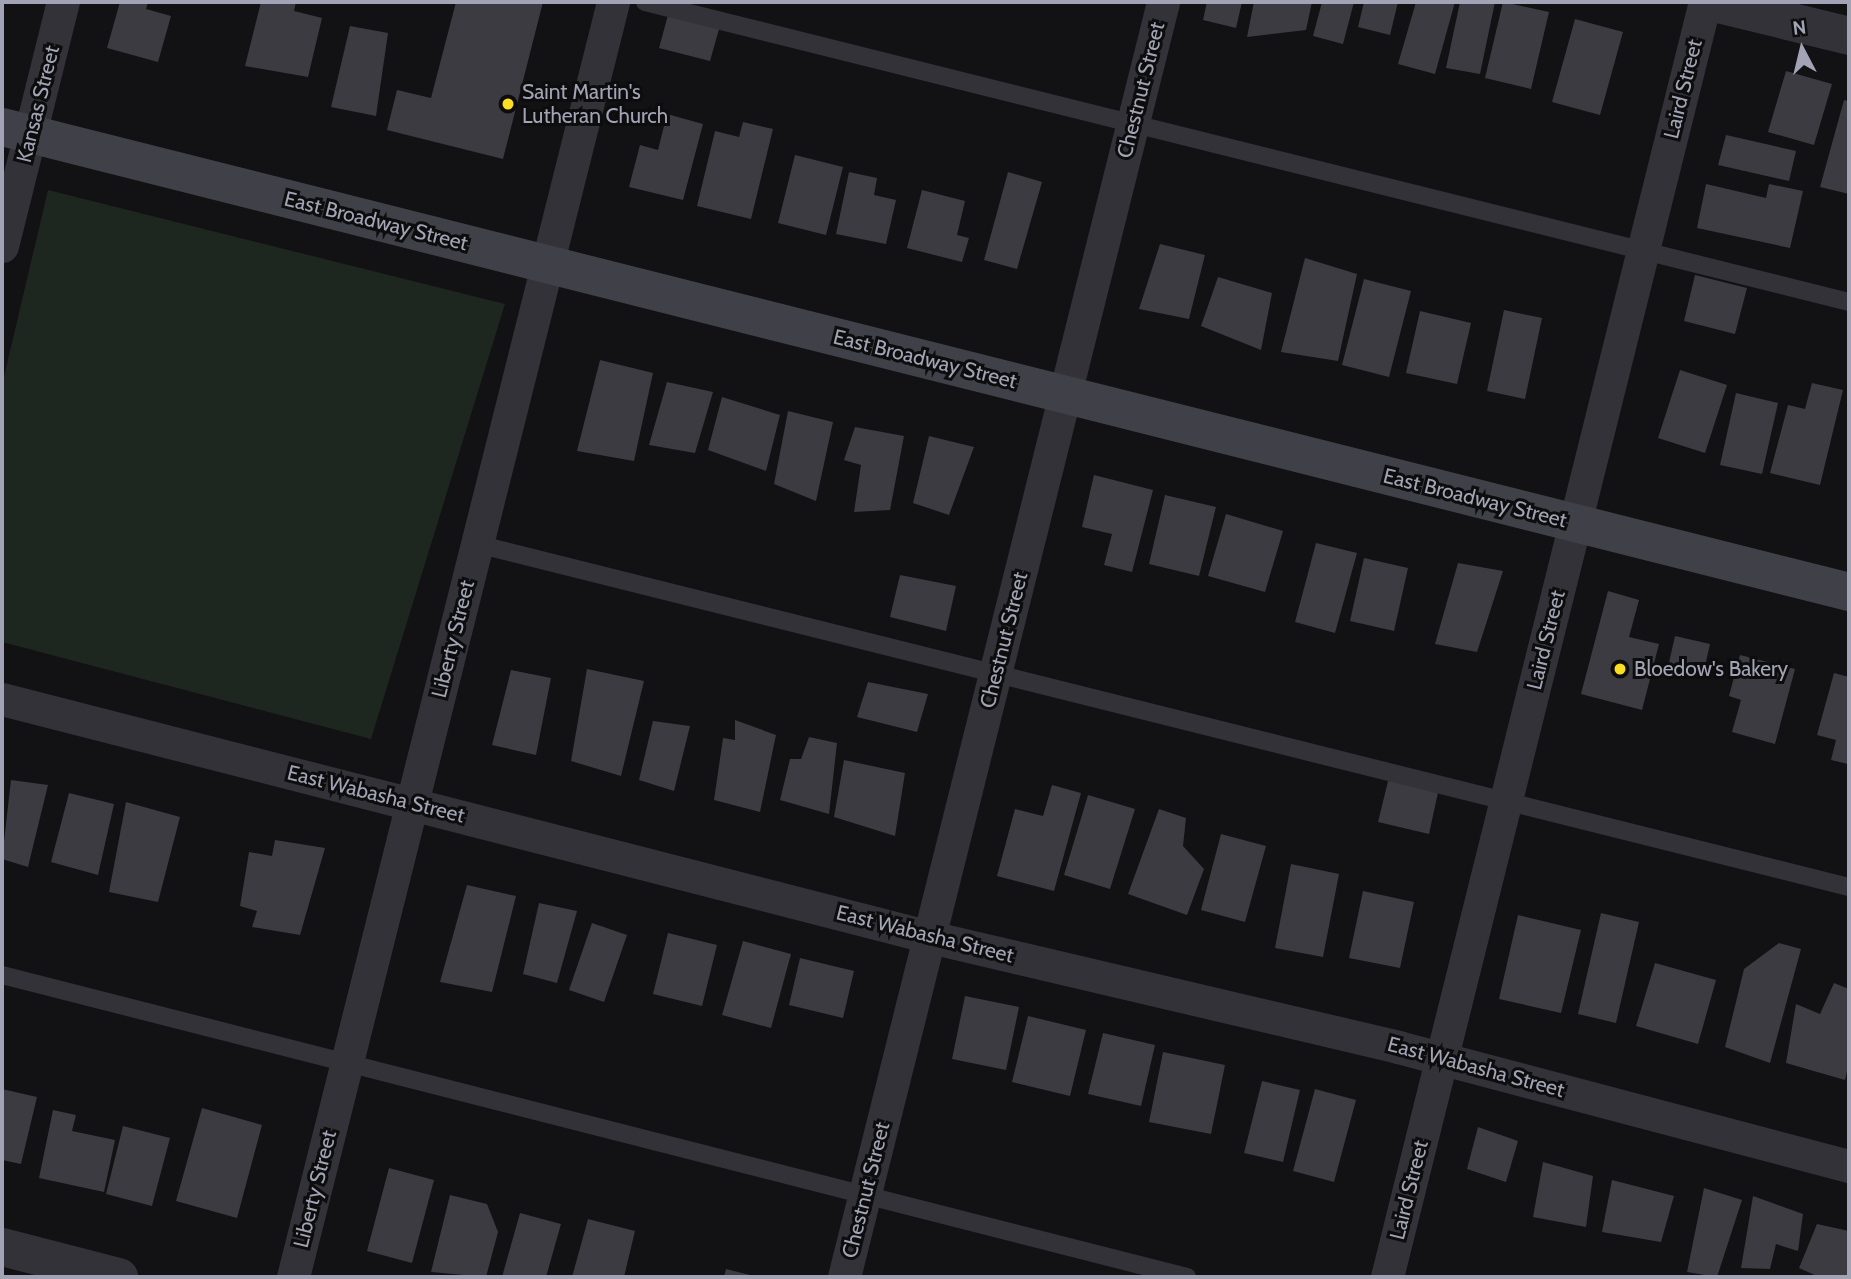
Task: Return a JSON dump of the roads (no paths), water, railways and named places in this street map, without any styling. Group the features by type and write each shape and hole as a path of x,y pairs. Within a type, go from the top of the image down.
{"main road":[{"name":"East Broadway Street","path":"16,130 1849,592"}],"street":[{"name":"Kansas Street","path":"2,246 16,130 63,2"},
{"name":"Liberty Street","path":"293,1277 613,2"},
{"name":"Chestnut Street","path":"844,1277 1163,2"},
{"path":"1708,2 1849,36"},
{"name":"Laird Street","path":"1387,1277 1643,250 1708,2"},
{"name":"East Wabasha Street","path":"2,699 930,937 1442,1058 1849,1166"},
{"path":"2,1247 119,1277"}],"lane":[{"path":"645,2 1849,302"},
{"path":"477,544 1849,887"},
{"path":"2,975 1187,1277"}],"place":[{"name":"Saint Martin's Lutheran Church","path":"508,104"},
{"name":"Bloedow's Bakery","path":"1620,669"}]}
